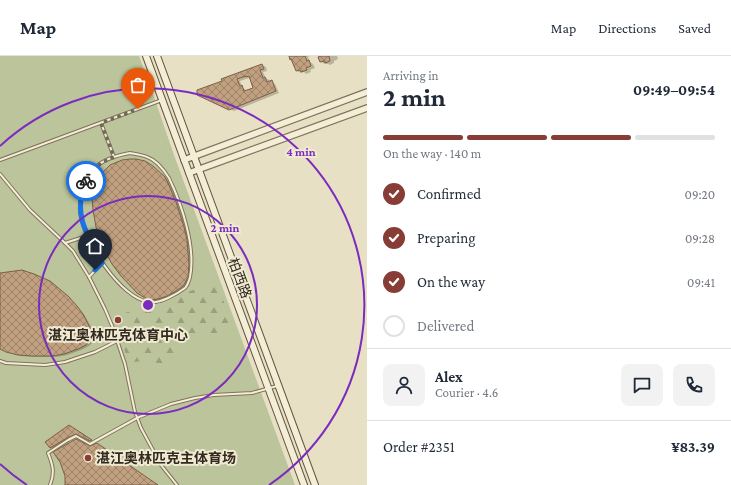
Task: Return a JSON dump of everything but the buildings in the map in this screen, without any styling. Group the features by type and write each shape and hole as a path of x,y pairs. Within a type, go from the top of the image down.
{"main road":[{"name":"柏西路","path":"146,56 304,485"},
{"name":"柏西路","path":"157,56 315,485"}],"street":[{"path":"184,160 367,92"},
{"path":"189,173 367,108"}],"lane":[{"path":"0,160 162,100"},
{"path":"101,123 114,157"},
{"path":"130,153 149,157 158,164 168,177 182,212 191,248 192,268 189,281 186,286 163,300 150,302 141,300 123,287 102,263 87,236 81,220 80,200 82,189 95,167 114,157 130,153"},
{"path":"0,174 30,210 72,251 89,276 113,328 125,364 137,418 141,428 162,465 177,485"},
{"path":"65,243 87,236"},
{"path":"89,276 102,263"},
{"path":"0,361 6,363 45,365 65,362 95,352 117,341"},
{"path":"50,485 52,481 53,467 48,454 76,436 90,444 137,418 171,404 220,394 252,393 278,385"}],"green space":[{"name":"湛江奥林匹克体育中心","path":"0,56 139,56 295,485 0,485"},
{"path":"217,282 234,331 228,334 201,337 191,340 174,358 166,364 154,365 143,362 129,363 113,317"}],"way so far":[{"path":"86,181 95,167 114,157 101,123 138,109"}],"place":[{"name":"湛江奥林匹克体育中心","path":"118,320"},
{"name":"湛江奥林匹克主体育场","path":"88,458"}],"route":[{"path":"86,181 82,189 80,211 81,220 87,236 102,263 95,270"}]}
